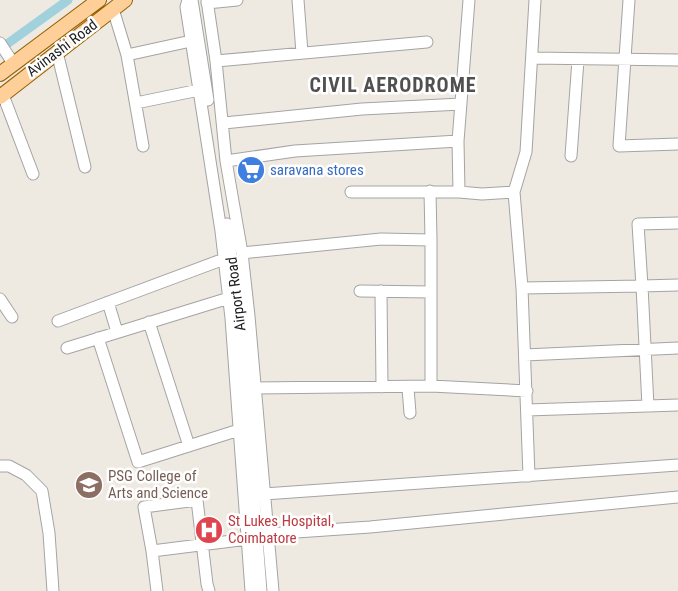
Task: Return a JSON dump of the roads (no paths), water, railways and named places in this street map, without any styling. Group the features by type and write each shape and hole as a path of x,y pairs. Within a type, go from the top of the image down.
{"main road":[{"name":"Avinashi Road","path":"0,74 6,53 99,0"},
{"name":"Avinashi Road","path":"2,96 125,0"}],"street":[{"path":"188,0 186,8 229,298 251,591"},
{"name":"Airport Road","path":"192,0 236,286 261,591"},
{"path":"207,1 236,0"},
{"path":"298,0 302,53"},
{"path":"459,192 458,141 469,0"},
{"path":"529,476 522,288 514,192 526,152 535,0"},
{"path":"629,0 620,146 678,144"},
{"name":"Airport Road","path":"207,1 224,123 226,161 242,253 273,591"},
{"path":"113,9 127,55 143,146"},
{"path":"127,55 191,41"},
{"path":"216,61 427,42"},
{"path":"57,52 85,167"},
{"path":"532,58 678,60"},
{"path":"571,156 578,60"},
{"path":"136,103 199,90"},
{"path":"2,96 33,174"},
{"path":"224,123 362,109 461,104"},
{"path":"226,161 295,151 458,141"},
{"path":"351,192 430,191 482,194 514,192"},
{"path":"430,191 431,386"},
{"path":"648,406 638,224 678,223"},
{"path":"242,253 382,239 431,240"},
{"path":"58,321 224,259"},
{"path":"522,288 678,285"},
{"path":"360,291 431,292"},
{"path":"382,291 382,387"},
{"path":"67,348 229,298"},
{"path":"0,299 12,317"},
{"path":"108,302 117,332"},
{"path":"149,322 189,446"},
{"path":"98,338 138,462 239,430"},
{"path":"524,355 678,348"},
{"path":"255,388 408,388 431,386 527,390"},
{"path":"408,388 410,413"},
{"path":"527,410 678,405"},
{"path":"264,494 678,465"},
{"path":"0,466 9,466 26,475 42,491 49,533 53,591"},
{"path":"267,534 370,527 678,497"},
{"path":"157,591 144,507 197,500 208,591"},
{"path":"152,550 248,539"}],"waterway":[{"path":"0,49 68,0"}],"place":[{"name":"saravana stores","path":"251,170"},
{"name":"PSG College of Arts and Science","path":"89,485"},
{"name":"St Lukes Hospital, Coimbatore","path":"209,530"}],"district":[{"name":"CIVIL AERODROME","path":"393,85"}]}
